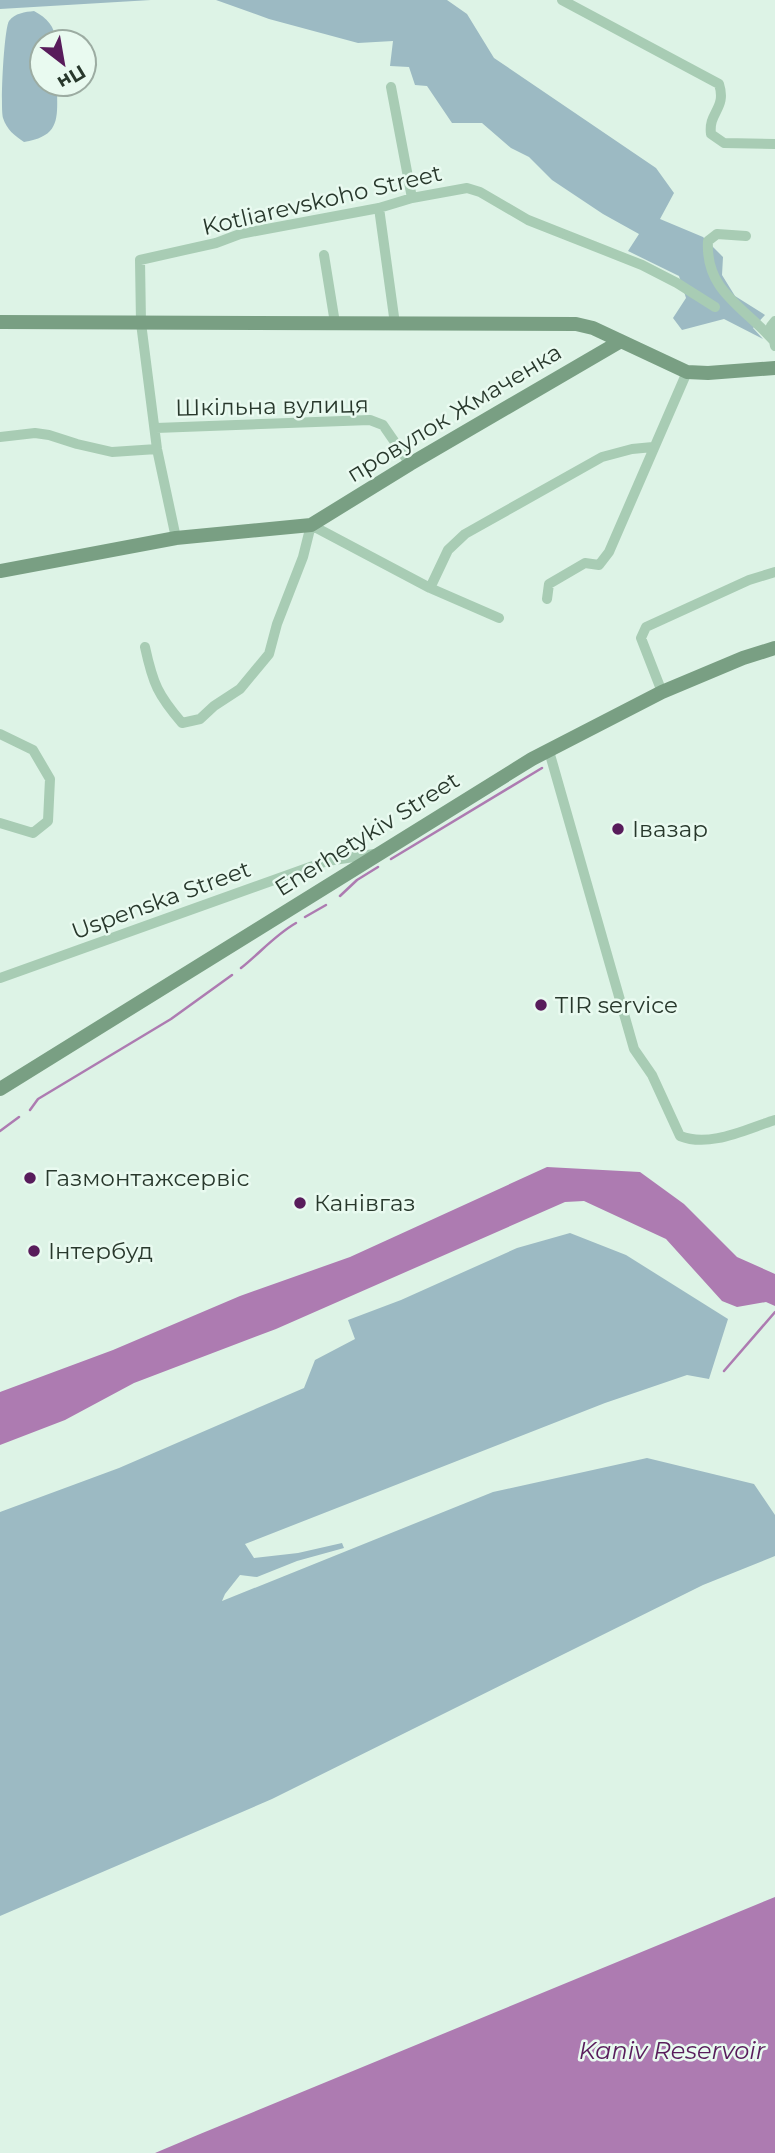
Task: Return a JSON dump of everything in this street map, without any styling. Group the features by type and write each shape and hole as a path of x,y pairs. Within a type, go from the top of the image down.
{"street":[{"path":"562,0 719,83 722,102 710,124 711,134 724,143 775,144"},
{"path":"391,87 412,198"},
{"name":"Kotliarevskoho Street","path":"141,323 140,260 216,243 240,234 379,208 412,198 467,188 480,192 527,220 642,265 715,307"},
{"path":"379,208 395,324"},
{"path":"746,236 717,234 708,241 707,258 717,284 774,343"},
{"path":"324,255 335,323"},
{"path":"774,343 771,326 775,321"},
{"path":"0,322 576,324 593,328 687,372 775,368"},
{"path":"141,323 157,449 176,538"},
{"name":"провулок Жмаченка","path":"311,525 621,341"},
{"path":"547,599 549,584 585,564 599,565 609,552 687,372"},
{"name":"Шкільна вулиця","path":"156,428 370,421 383,425 410,464"},
{"name":"Шкільна вулиця","path":"0,438 35,433 112,452 157,449"},
{"path":"430,588 448,550 465,534 602,457 653,447"},
{"path":"145,648 153,684 163,701 182,723 200,719 240,689 268,654 303,557 311,525"},
{"path":"0,570 176,538 311,525 430,588 499,618"},
{"path":"662,692 641,638 646,627 749,580 775,572"},
{"name":"Enerhetykiv Street","path":"0,1089 456,804 549,751 630,706 743,658 775,648"},
{"path":"0,733 33,750 50,779 48,821 33,833 0,823"},
{"path":"549,751 634,1049 652,1075 680,1136 694,1142 714,1139 775,1120"},
{"name":"Uspenska Street","path":"0,978 327,861 377,854"}],"shaded area":[{"path":"0,0 151,0 0,9"},
{"path":"216,0 447,0 467,14 494,58 656,168 674,193 660,219 703,237 723,257 722,275 735,296 765,315 753,328 763,339 724,319 682,330 673,318 686,298 679,276 628,251 639,234 552,180 529,157 511,148 482,123 452,123 427,86 415,85 409,67 390,66 393,41 358,43 269,19"},
{"path":"34,11 52,28 28,28 28,98 57,98 57,115 51,130 45,135 24,142 7,126 3,118 2,99 7,27 11,18"},
{"path":"570,1233 626,1255 728,1319 709,1379 687,1375 605,1403 245,1544 254,1558 298,1553 342,1543 344,1548 297,1561 257,1577 240,1575 222,1601 493,1492 647,1458 754,1484 775,1515 775,1556 703,1585 272,1799 0,1916 0,1512 119,1468 304,1388 315,1360 355,1339 348,1320 401,1300 517,1248"}],"water":[{"path":"547,1167 640,1172 684,1204 737,1257 775,1274 775,1306 766,1302 737,1307 722,1301 666,1239 584,1201 565,1202 276,1329 134,1383 65,1420 0,1445 0,1392 113,1350 240,1296 350,1257"},
{"name":"Kaniv Reservoir","path":"775,1897 775,2153 155,2153 200,2134"}],"waterway":[{"path":"391,859 542,768"},
{"path":"340,896 357,880 378,867"},
{"path":"305,917 326,905"},
{"path":"241,968 296,923"},
{"path":"30,1110 38,1099 171,1019 232,975"},
{"path":"0,1131 19,1117"},
{"path":"724,1371 775,1312"}],"place":[{"name":"Івазар","path":"618,829"},
{"name":"TIR service","path":"541,1005"},
{"name":"Газмонтажсервіс","path":"30,1178"},
{"name":"Канівгаз","path":"300,1203"},
{"name":"Інтербуд","path":"34,1251"}]}
